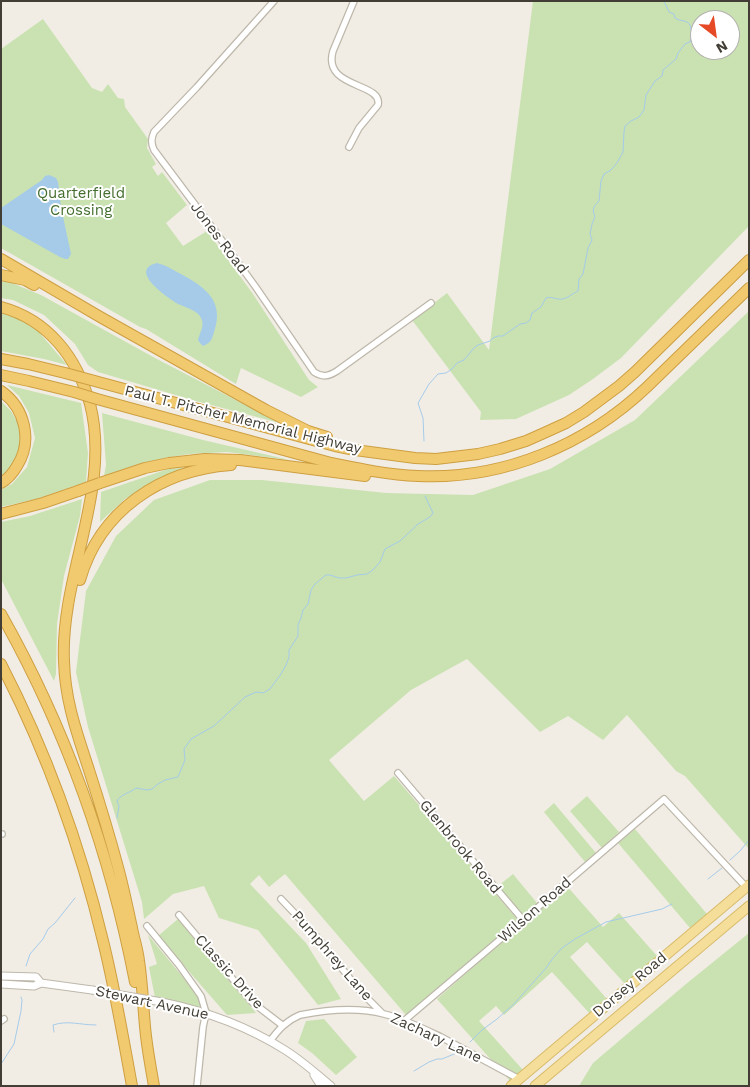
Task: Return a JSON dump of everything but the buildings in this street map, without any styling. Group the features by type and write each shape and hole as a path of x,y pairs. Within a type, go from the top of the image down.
{"highway":[{"path":"1,259 102,318 287,421 336,441 378,453"},
{"name":"Paul T. Pitcher Memorial Highway","path":"1,359 66,373 355,450 436,459 478,454 526,441 566,423 584,412 619,386 749,260"},
{"path":"1,275 24,280 102,318"},
{"name":"Paul T. Pitcher Memorial Highway","path":"1,375 74,392 331,463 388,474 418,476 457,475 498,468 527,460 594,429 631,402 749,288"},
{"path":"1,306 28,318 58,341 77,368 90,406 95,446 94,469 64,638 66,688 70,710 119,871 139,960 146,1037"},
{"path":"1,390 19,410 23,420 26,439 20,461 13,472 1,483"},
{"path":"1,514 43,503 146,468 187,460 231,459 388,479 419,480 457,475"},
{"path":"64,638 83,568 93,548 112,521 138,497 166,480 198,469 231,465 285,466"},
{"path":"1,614 29,666 61,736 88,804 110,874 124,928 154,1086"},
{"path":"1,664 19,701 59,796 86,876 104,942 132,1086"},
{"path":"1,671 19,701"}],"main road":[{"name":"Dorsey Road","path":"511,1086 748,887"},
{"name":"Dorsey Road","path":"534,1086 749,906"}],"street":[{"name":"Jones Road","path":"274,1 198,87 154,132 151,144 154,150 224,243 314,372 318,375 326,376 337,371 431,303"},
{"path":"349,147 359,128 379,102 373,92 345,80 337,73 333,66 333,51 354,1"},
{"name":"Glenbrook Road","path":"398,773 523,920"},
{"name":"Wilson Road","path":"405,1020 664,799 748,887"},
{"name":"Pumphrey Lane","path":"281,899 319,939 358,990 382,1013"},
{"name":"Classic Drive","path":"179,915 252,1002 282,1025"},
{"path":"147,926 179,965 201,996 206,1013 197,1086"},
{"name":"Stewart Avenue","path":"1,976 36,977 41,983"},
{"name":"Stewart Avenue","path":"1,984 34,986 41,983 92,990 162,1002 206,1013 270,1041 287,1051 331,1086"},
{"name":"Zachary Lane","path":"270,1041 282,1025 293,1018 307,1014 363,1010 405,1020 519,1079"},
{"name":"Stewart Avenue","path":"309,1068 321,1086"}],"green space":[{"path":"533,1 749,1 749,226 621,358 569,395 516,419 480,420 481,412 412,320 447,293 489,350"},
{"name":"Quarterfield Crossing","path":"43,19 92,88 102,92 108,84 118,98 124,99 125,107 148,139 147,148 156,164 152,167 158,176 162,172 187,205 166,223 183,246 207,231 253,294 309,380 318,387 301,397 241,368 236,384 146,329 1,248 1,49"},
{"path":"1,281 12,283 41,295 155,358 280,423 98,372 88,365 75,344 44,315 13,300 1,298"},
{"path":"749,311 749,849 685,776 676,771 627,715 603,740 568,716 540,732 467,659 411,690 329,760 364,801 394,776 518,920 406,1015 285,874 269,887 259,875 250,884 306,943 341,999 318,1005 258,930 219,918 204,886 173,894 144,919 142,902 88,727 76,672 86,591 116,536 154,500 210,480 262,480 386,493 473,495 550,469 635,420"},
{"path":"1,313 19,319 38,331 67,365 1,351"},
{"path":"7,385 81,403 88,453 86,482 36,499 1,507 1,490 12,484 27,467 35,438 29,413 19,396"},
{"path":"1,401 11,411 19,425 21,445 13,466 1,477"},
{"path":"102,413 203,440 290,460 227,452 189,454 136,465 104,476 106,465"},
{"path":"192,467 169,475 125,499 100,522 101,492 168,469"},
{"path":"82,499 80,516 64,576 57,624 56,674 54,681 1,579 1,522 30,516"},
{"path":"587,796 619,832 602,848 570,811"},
{"path":"554,803 596,853 585,862 544,812"},
{"path":"635,829 707,914 690,928 618,843"},
{"path":"513,874 537,903 523,915 498,886"},
{"path":"566,885 603,927 619,913 657,956 625,984 587,942 570,957 607,999 590,1014 552,972 504,1015 496,1006 479,1021 523,1070 510,1081 437,999"},
{"path":"178,919 256,1013 227,1015 158,936"},
{"path":"749,933 749,1086 579,1086 593,1063"},
{"path":"148,935 211,1011 157,1008 149,967 157,964"},
{"path":"324,1019 357,1057 336,1075 298,1043 306,1021"}],"water":[{"path":"49,175 56,178 58,182 71,254 68,259 60,257 1,224 1,208"},
{"path":"157,263 190,279 211,296 215,303 217,321 213,337 208,344 203,346 198,340 202,323 198,314 178,304 152,284 146,272 149,267"}],"waterway":[{"path":"424,441 423,418 418,403 429,384 438,374 446,373 452,369 457,363 464,360 478,345 498,336 503,336 520,324 526,323 530,320 532,313 541,307 546,298 563,299 578,291 579,279 583,274 588,248 592,240 590,234 595,217 594,208 599,201 601,181 604,174 617,163 623,152 625,126 639,117 644,110 646,95 655,81 662,76 663,70 676,59 685,44 690,42 691,31 689,23 675,18 674,14 669,12 664,1"},
{"path":"117,818 119,806 117,801 121,797 136,788 152,789 165,780 178,777 185,760 184,749 191,739 214,726 245,697 256,692 263,693 270,689 286,665 289,650 298,636 298,625 303,610 308,604 311,590 315,584 326,575 346,578 367,574 373,570 380,562 385,549 400,541 433,513 425,496"},
{"path":"730,860 749,840"},
{"path":"708,879 722,868"},
{"path":"26,966 30,954 43,939 48,929 75,898"},
{"path":"470,1042 514,1004 562,948 575,939 606,922 662,909 672,904"},
{"path":"1,1064 14,1044 21,1011 21,997"},
{"path":"54,1032 53,1025 58,1024 96,1025"},
{"path":"414,1071 429,1062 459,1052"}]}
